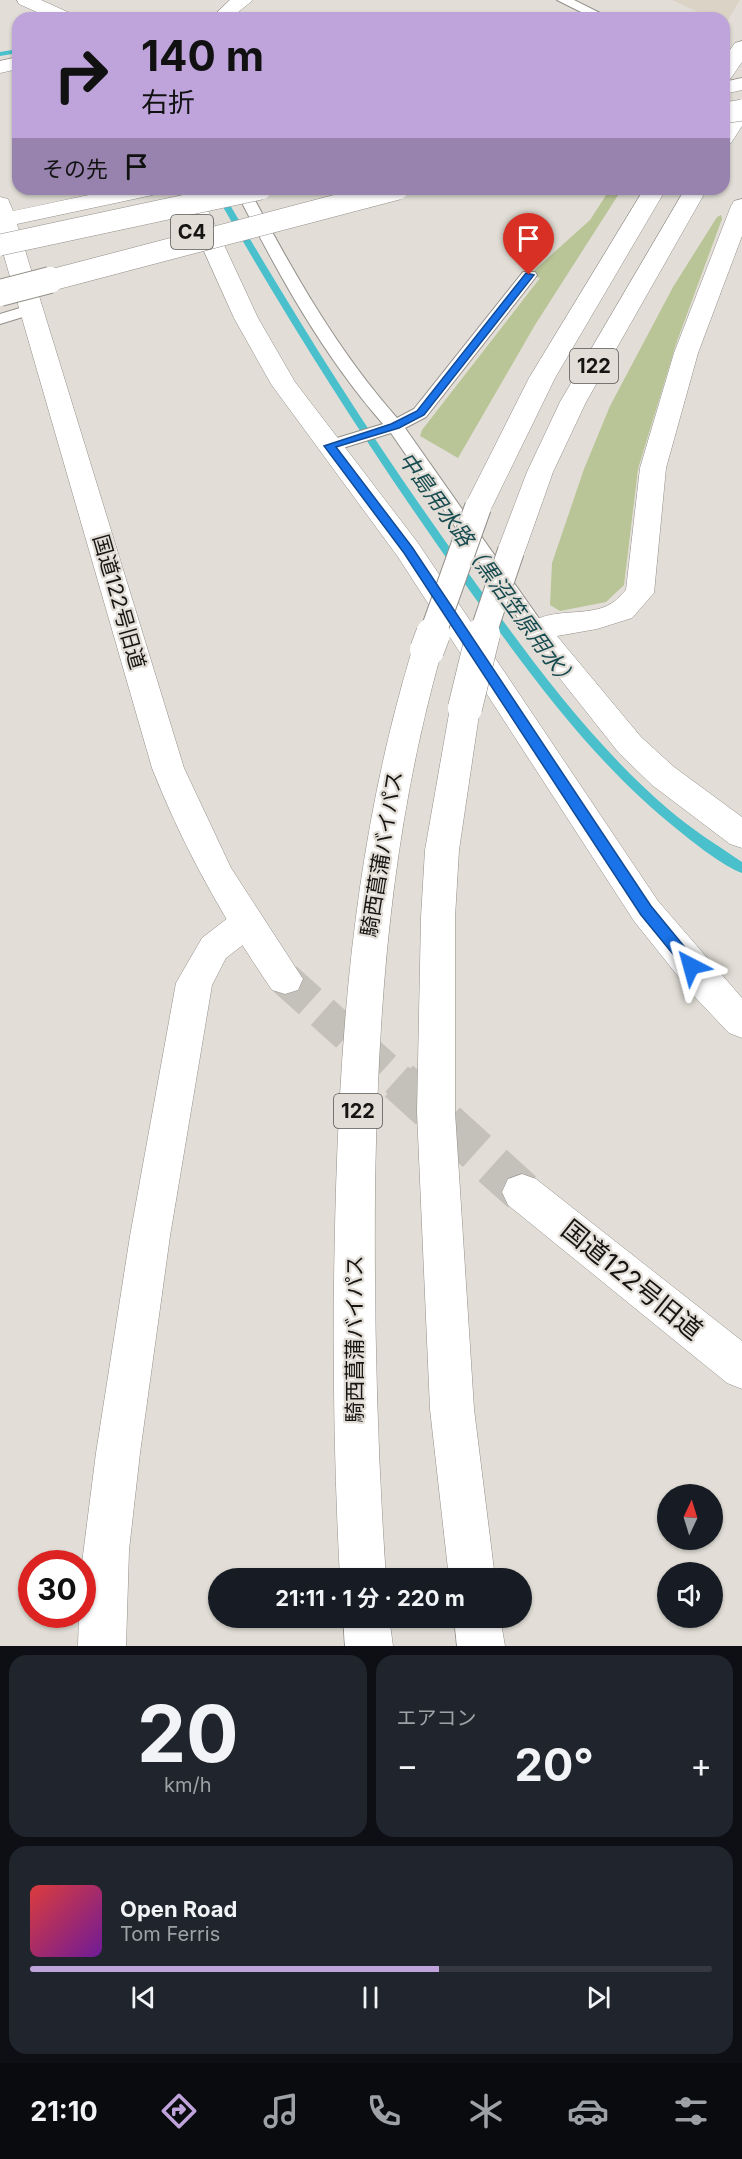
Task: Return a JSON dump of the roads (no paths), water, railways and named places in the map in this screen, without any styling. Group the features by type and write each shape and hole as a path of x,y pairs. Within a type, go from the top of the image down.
{"main road":[{"path":"26,0 52,12"},
{"path":"226,12 244,0"},
{"path":"730,65 742,47"},
{"path":"730,129 742,109"},
{"path":"1,222 121,195"},
{"path":"190,195 259,344 284,384 337,443 646,910 706,984 742,1022"},
{"name":"C4","path":"1,222 214,195"},
{"name":"C4","path":"0,274 357,195"},
{"path":"0,293 375,195"},
{"name":"騎西菖蒲バイパス","path":"362,1568 354,1424 354,1264 358,1101 367,954 398,752 427,650 478,507 542,378 651,195"},
{"name":"122","path":"471,1568 452,1409 436,1112 438,917 442,849 465,708 482,636 540,472 573,402 693,195"},
{"path":"742,206 686,353 653,468 640,593 622,611 597,619 557,624 537,632 630,745 687,796 742,835"},
{"name":"国道122号旧道","path":"1,222 33,309 168,768 190,825 245,924 285,979"},
{"path":"102,1646 101,1610 118,1446 140,1299 194,982 214,948 245,924"},
{"name":"国道122号旧道","path":"522,1192 742,1368"},
{"path":"367,1628 369,1646"},
{"path":"479,1628 481,1646"}],"lane":[{"path":"563,0 590,12"},
{"path":"245,195 285,272 329,342 537,632"},
{"path":"337,443 389,427 420,413 529,275"},
{"path":"0,319 33,309"}],"waterway":[{"name":"中島用水路（黒沼笠原用水）","path":"0,54 12,52"},
{"name":"中島用水路（黒沼笠原用水）","path":"220,195 280,298 377,451 538,675 598,748 630,781 702,842 742,868"}],"tunnel":[{"path":"285,979 401,1083"},
{"path":"399,1081 522,1192"}]}
